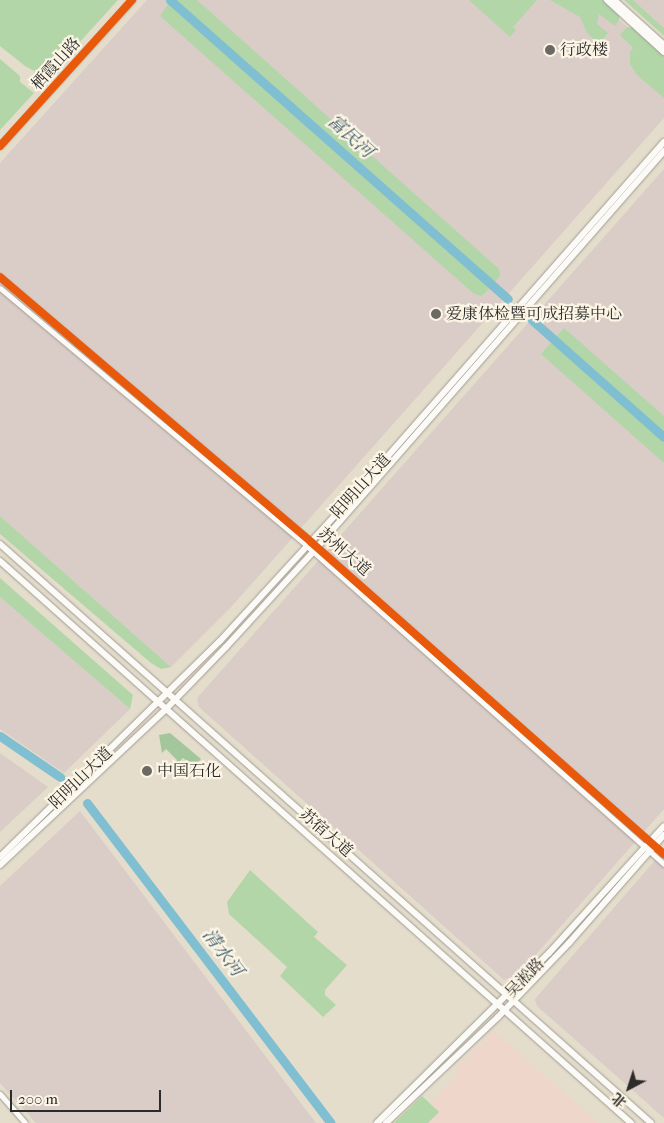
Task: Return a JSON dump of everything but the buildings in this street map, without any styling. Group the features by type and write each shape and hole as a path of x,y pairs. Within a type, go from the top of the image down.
{"main road":[{"path":"607,0 664,52"},
{"path":"614,0 664,45"},
{"name":"阳明山大道","path":"0,857 170,693 309,544 664,142"},
{"name":"阳明山大道","path":"0,865 176,699 315,550 664,151"},
{"name":"苏宿大道","path":"0,544 170,693 650,1123"},
{"name":"苏宿大道","path":"0,561 167,708 497,1007 631,1123"},
{"name":"吴淞路","path":"386,1123 503,1012 650,846 664,826"},
{"name":"吴淞路","path":"377,1123 509,995 650,846 664,835"}],"street":[{"name":"栖霞山路","path":"0,146 132,0"},
{"name":"苏州大道","path":"0,277 309,544 650,846 664,864"},
{"name":"苏州大道","path":"0,288 309,544"},
{"name":"苏州大道","path":"650,846 664,854"},
{"path":"0,1094 26,1123"}],"shaded area":[{"path":"147,0 597,0 664,60 664,118 232,606 171,667 0,516 0,163"},
{"path":"633,0 664,0 664,28"},
{"path":"664,169 664,809 518,975 504,980 199,707 197,698"},
{"path":"0,597 130,709 64,773 0,729"},
{"path":"0,753 48,787 0,832"},
{"path":"80,811 316,1123 36,1123 0,1083 0,886"},
{"path":"664,850 664,1118 537,1006 535,999"},
{"path":"494,1031 598,1123 428,1123 439,1112 430,1104 458,1073 455,1068"}],"green space":[{"path":"0,0 118,0 47,78 25,66 0,46"},
{"path":"171,0 197,0 499,269 500,276 486,292 481,296 473,293 160,16"},
{"path":"469,0 537,0 513,27 516,30 510,37"},
{"path":"550,0 603,0 619,14 619,20 615,26 599,14 597,24 608,33 599,44 587,33 580,17"},
{"path":"624,0 633,0 664,28 664,36"},
{"path":"627,27 634,28 664,56 664,98 636,74 630,64 630,52 633,48 620,35"},
{"path":"0,59 20,76 20,82 34,93 0,130"},
{"path":"564,328 664,416 664,463 541,354"},
{"path":"0,516 171,667 161,669 151,663 0,534"},
{"path":"0,578 133,695 130,709 0,597"},
{"path":"170,733 201,759 194,767 183,758 174,767 177,760 166,749 162,753 159,735"},
{"path":"250,870 318,932 314,937 347,965 325,990 325,995 336,1005 323,1017 280,976 287,967 229,914 227,902"},
{"path":"422,1096 439,1112 428,1123 394,1123"}],"waterway":[{"name":"富民河","path":"170,0 508,299"},
{"name":"富民河","path":"532,320 664,437"},
{"name":"清水河","path":"0,736 60,777"},
{"name":"清水河","path":"87,803 331,1123"}],"cycle path":[{"path":"0,146 132,0"},
{"path":"0,277 311,542 664,854"}],"place":[{"name":"行政楼","path":"550,50"},
{"name":"爱康体检暨可成招募中心","path":"436,314"},
{"name":"中国石化","path":"147,771"}]}
